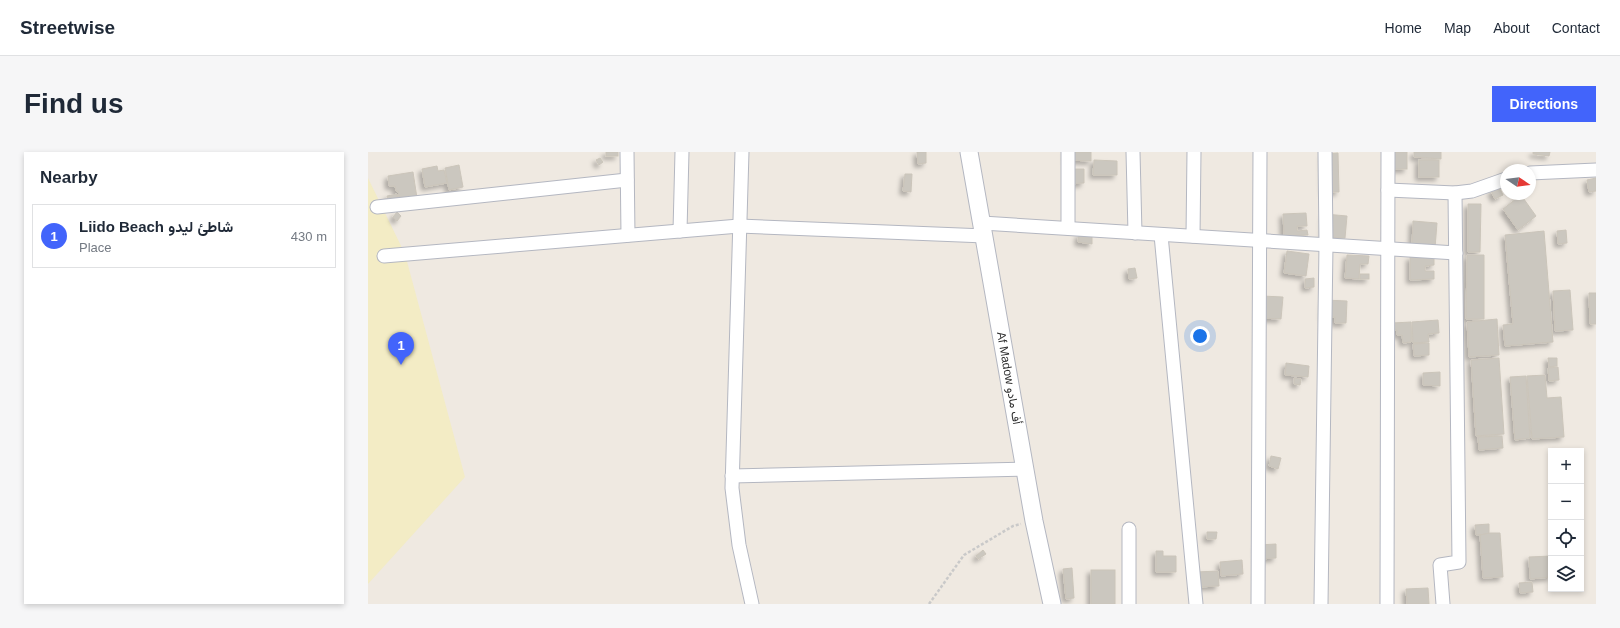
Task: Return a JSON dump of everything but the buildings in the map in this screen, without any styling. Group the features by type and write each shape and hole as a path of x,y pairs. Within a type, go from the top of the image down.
{"street":[{"path":"627,152 628,235"},
{"path":"680,231 682,152"},
{"path":"742,152 732,488 739,545 752,604"},
{"name":"Af Madow أف مادو","path":"969,152 1034,521 1052,604"},
{"path":"1068,152 1068,228"},
{"path":"1133,152 1135,233"},
{"path":"1193,236 1194,152"},
{"path":"1258,604 1260,152"},
{"path":"1320,604 1326,245 1325,152"},
{"path":"1387,604 1388,152"},
{"path":"1536,173 1596,170"},
{"path":"377,207 627,180"},
{"path":"1388,190 1455,193 1472,191 1500,180"},
{"path":"1443,604 1440,565 1459,562 1455,193"},
{"path":"384,256 739,226 983,230 1068,228 1456,253"},
{"path":"1161,235 1196,604"},
{"path":"732,476 1025,470"},
{"path":"1128,529 1129,604"}],"path":[{"path":"929,604 964,555 1013,526 1034,521"}],"sand":[{"path":"368,178 405,254 465,477 368,584"}],"place":[{"name":"Liido Beach شاطئ ليدو","path":"401,365"}]}
